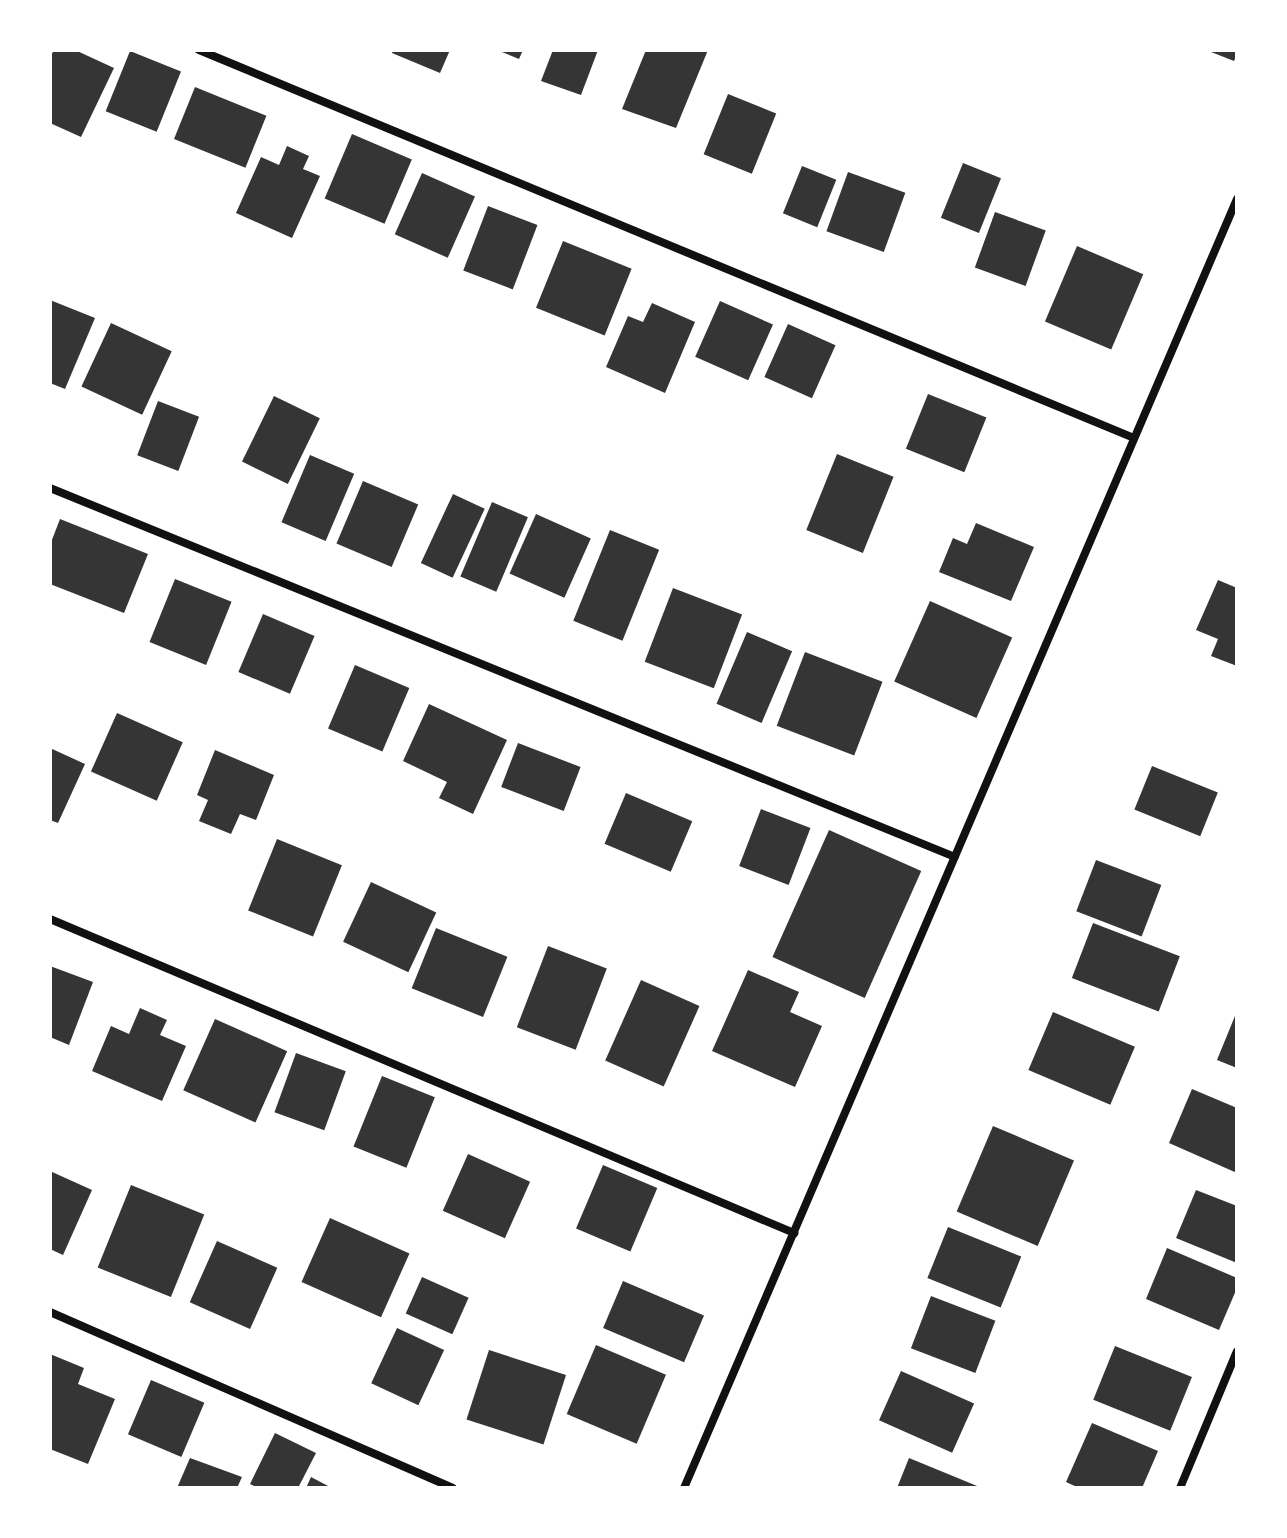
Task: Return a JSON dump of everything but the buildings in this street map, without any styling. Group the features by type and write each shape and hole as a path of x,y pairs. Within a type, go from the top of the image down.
{"street":[{"path":"199,50 1134,438"},
{"path":"684,1488 1237,199"},
{"path":"50,488 955,857"},
{"path":"50,919 794,1233"},
{"path":"50,1312 452,1488"},
{"path":"1180,1488 1237,1351"}]}
